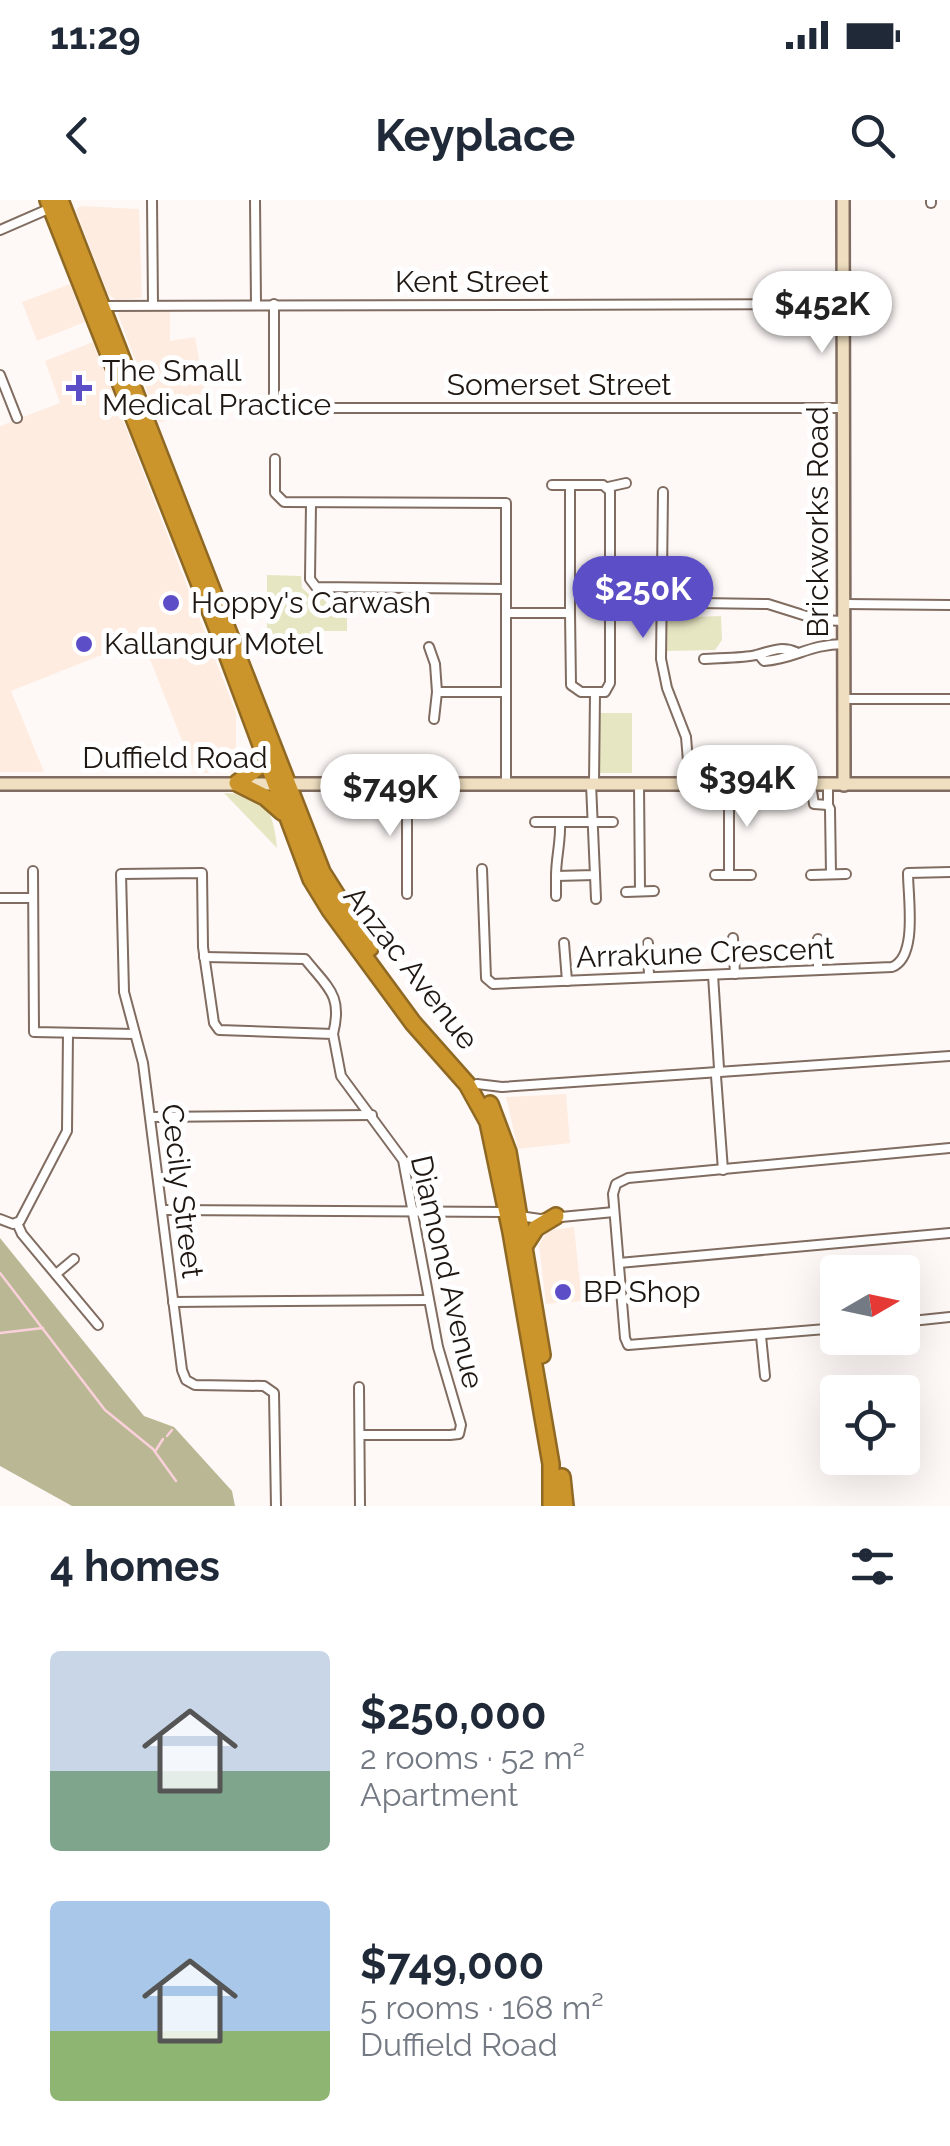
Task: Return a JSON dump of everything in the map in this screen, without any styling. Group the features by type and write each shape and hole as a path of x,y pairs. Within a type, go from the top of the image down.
{"highway":[{"name":"Anzac Avenue","path":"54,202 102,307 281,784 322,872 413,1009 490,1104 504,1137 551,1464 551,1506"},
{"name":"Anzac Avenue","path":"54,202 263,755 281,784 285,814 306,870 330,910 413,1023 479,1103 492,1132 526,1245 565,1506"},
{"path":"263,755 257,768 237,783 265,797 285,814"},
{"path":"526,1245 536,1228 556,1216"}],"street":[{"path":"152,200 152,304"},
{"path":"255,200 256,305"},
{"name":"Brickworks Road","path":"843,200 844,785"},
{"path":"0,230 54,202"},
{"name":"Somerset Street","path":"274,304 274,408 843,408"},
{"name":"Kent Street","path":"102,307 843,304"},
{"path":"0,375 17,418"},
{"path":"275,459 278,499 311,503 506,503 506,784"},
{"path":"552,485 608,487 626,483"},
{"path":"570,485 570,682 576,690 595,694 604,692 610,683 608,487"},
{"path":"663,492 662,659 667,688 686,737 690,785"},
{"path":"311,503 310,579 316,588 506,589"},
{"path":"699,603 768,604 819,620 844,621"},
{"path":"844,604 950,605"},
{"path":"507,613 570,614"},
{"path":"704,658 759,655 770,649 789,648 796,652 844,646"},
{"path":"429,647 440,692 434,719"},
{"path":"440,692 506,692"},
{"path":"595,694 591,821 596,898"},
{"path":"844,699 950,699"},
{"name":"Duffield Road","path":"0,784 950,784"},
{"path":"407,784 407,894"},
{"path":"640,784 640,892"},
{"path":"729,784 729,876"},
{"path":"811,785 814,804 828,805"},
{"path":"828,785 830,874"},
{"path":"535,822 612,822"},
{"path":"556,896 560,822"},
{"name":"Arrakune Crescent","path":"482,869 486,978 493,984 892,967 902,963 908,952 908,872 950,872"},
{"path":"33,871 34,1032 135,1034"},
{"name":"Cecily Street","path":"204,957 202,873 122,874 122,972 151,1118 186,1380 199,1386 264,1386 274,1392 276,1506"},
{"path":"812,875 846,874"},
{"path":"556,876 595,875"},
{"path":"715,876 751,875"},
{"path":"626,892 654,891"},
{"path":"0,898 33,898"},
{"path":"733,938 735,974"},
{"path":"818,939 818,970"},
{"path":"564,943 567,981"},
{"path":"648,943 650,976"},
{"path":"204,957 214,1023 219,1030 333,1034"},
{"name":"Diamond Avenue","path":"204,957 305,959 336,1000 339,1010 333,1034 341,1076 403,1160 438,1347 461,1425 459,1434 360,1436"},
{"path":"713,975 724,1170"},
{"path":"17,1223 67,1131 68,1033"},
{"path":"476,1084 502,1087 950,1056"},
{"path":"490,1104 502,1087"},
{"path":"151,1118 372,1115"},
{"path":"820,1330 628,1346 624,1338 612,1194 616,1184 628,1178 950,1148"},
{"path":"162,1210 412,1210 556,1216 614,1212"},
{"path":"0,1219 17,1223"},
{"path":"17,1223 98,1325"},
{"path":"619,1263 950,1233"},
{"path":"56,1274 74,1260"},
{"path":"174,1302 428,1300"},
{"path":"920,1320 950,1317"},
{"path":"761,1336 765,1376"},
{"path":"358,1387 360,1506"}],"shaded area":[{"path":"80,206 139,209 142,298 116,300 108,294 76,211"},
{"path":"70,284 85,322 37,341 22,302"},
{"path":"121,310 170,310 170,341 195,337 207,404 159,423 118,314"},
{"path":"93,342 236,713 236,772 195,773 142,639 11,691 44,772 0,772 0,426 60,403 45,361"},
{"path":"566,1094 570,1143 518,1149 506,1097"},
{"path":"574,1227 582,1301 546,1304 539,1245 548,1231"},
{"path":"0,1238 144,1416 174,1427 232,1491 235,1506 72,1506 0,1466"}],"green space":[{"path":"267,575 301,576 302,588 311,596 347,596 347,631 310,631 310,643 267,643"},
{"path":"666,591 694,591 695,617 721,616 722,640 715,650 666,651"},
{"path":"600,713 632,713 632,773 600,773"},
{"path":"224,793 249,797 265,807 277,848"}],"waterway":[{"path":"0,1273 105,1410 153,1449 176,1481"},
{"path":"0,1333 43,1328"},
{"path":"167,1436 172,1430"},
{"path":"156,1450 163,1439"}],"place":[{"name":"The Small Medical Practice","path":"79,388"},
{"name":"Hoppy's Carwash","path":"171,603"},
{"name":"Kallangur Motel","path":"84,644"},
{"name":"BP Shop","path":"563,1292"}]}
